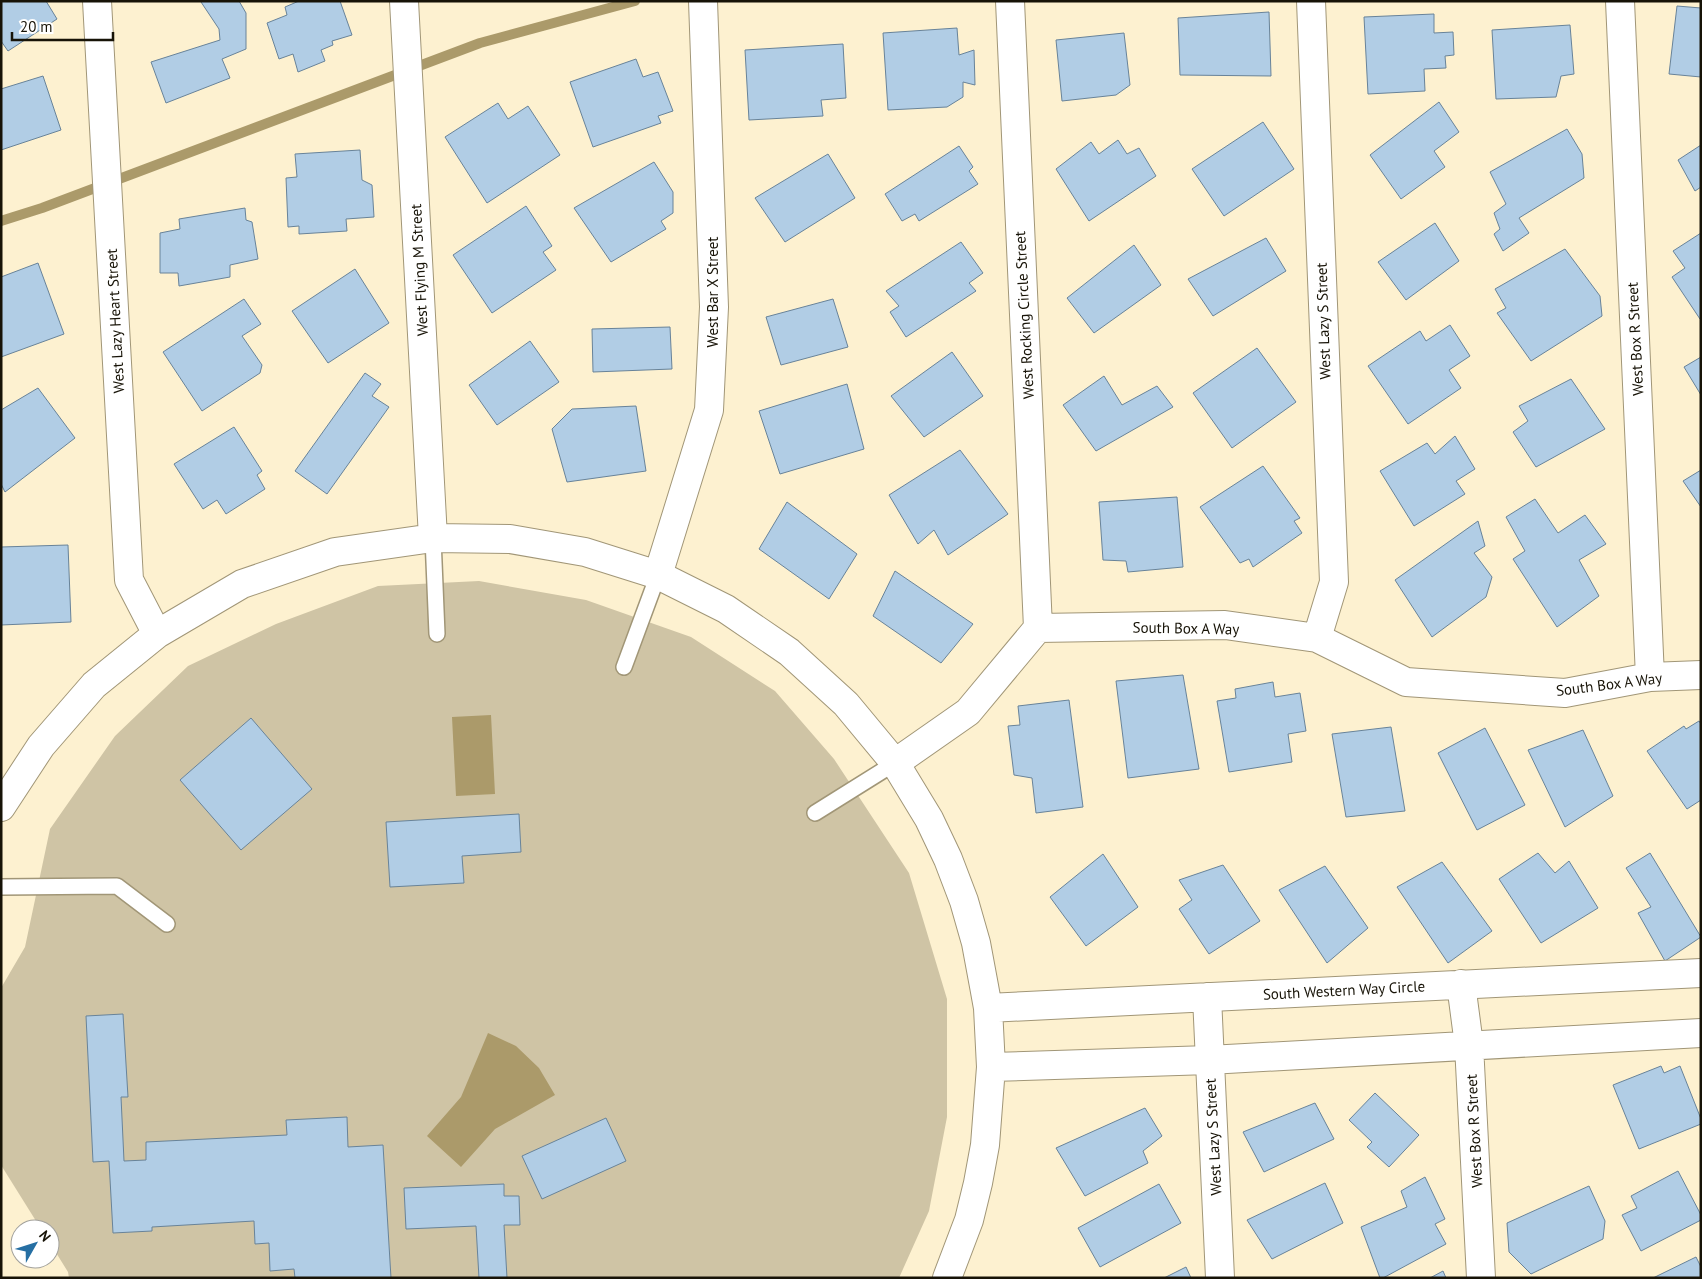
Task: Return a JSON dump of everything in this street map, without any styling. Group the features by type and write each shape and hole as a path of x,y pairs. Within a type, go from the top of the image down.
{"street":[{"name":"West Lazy Heart Street","path":"97,1 129,580 157,634"},
{"name":"West Flying M Street","path":"404,1 433,538"},
{"name":"West Bar X Street","path":"658,575 709,410 714,306 703,1"},
{"name":"West Rocking Circle Street","path":"1010,1 1038,628"},
{"name":"West Lazy S Street","path":"1311,1 1334,582 1317,638"},
{"name":"West Box R Street","path":"1620,1 1650,677"},
{"path":"1,807 41,746 94,685 157,634 242,584 335,552 433,538 510,539 585,552 658,575 726,609 789,652 846,704 894,763 929,819 956,880 976,943 988,1008 991,1067 985,1145 978,1183 969,1220 947,1278"},
{"name":"South Box A Way","path":"1038,628 1225,625 1317,638 1406,682 1565,693 1650,677 1701,675"},
{"path":"894,763 968,712 1038,628"},
{"name":"South Western Way Circle","path":"988,1008 1701,973"},
{"name":"West Box R Street","path":"1461,984 1470,1045 1481,1278"},
{"name":"West Lazy S Street","path":"1207,996 1220,1278"},
{"path":"991,1067 1209,1060 1701,1033"}],"lane":[{"path":"433,538 437,634"},
{"path":"624,667 658,575"},
{"path":"815,813 894,763"},
{"path":"1,887 117,886 167,924"}],"shaded area":[{"path":"479,581 586,600 691,637 775,691 834,759 909,873 947,999 947,1117 929,1211 899,1278 69,1278 68,1272 60,1259 60,1219 35,1219 1,1165 1,988 25,947 50,829 115,736 188,666 276,624 378,586"},
{"path":"491,715 495,794 456,796 452,717"},
{"path":"488,1033 516,1046 539,1068 555,1095 495,1129 461,1167 427,1136 461,1097"}],"building":[{"path":"1,1 46,1 57,19 8,51 1,41"},
{"path":"202,1 239,1 246,13 246,49 222,59 230,78 166,103 151,62 220,40 219,29"},
{"path":"299,1 340,1 352,35 332,41 333,45 321,50 325,61 298,72 293,54 279,59 267,23 287,15 285,7"},
{"path":"1677,6 1701,8 1701,77 1669,74"},
{"path":"1269,12 1271,76 1180,75 1178,18"},
{"path":"1434,14 1434,33 1453,32 1454,55 1445,56 1446,68 1424,69 1425,91 1368,94 1364,17"},
{"path":"1570,25 1574,74 1561,76 1556,97 1496,99 1492,30"},
{"path":"957,28 959,55 974,50 975,85 963,82 963,97 947,107 888,110 883,33"},
{"path":"1124,33 1130,85 1116,95 1062,101 1056,40"},
{"path":"843,44 846,98 821,100 823,116 749,120 745,50"},
{"path":"636,59 643,77 658,72 673,111 658,116 661,123 593,147 570,82"},
{"path":"43,76 61,130 1,150 1,89"},
{"path":"1439,102 1459,132 1434,151 1445,167 1401,199 1370,155"},
{"path":"498,103 508,119 528,106 560,155 487,203 445,137"},
{"path":"1263,122 1294,169 1224,216 1192,169"},
{"path":"1567,129 1582,154 1584,178 1519,218 1529,233 1503,251 1494,234 1500,229 1494,213 1506,204 1490,172"},
{"path":"1118,140 1127,154 1139,148 1156,176 1089,221 1056,169 1091,142 1099,154"},
{"path":"1701,145 1701,187 1695,191 1678,160"},
{"path":"959,146 973,167 969,171 978,184 919,221 915,214 902,221 885,194"},
{"path":"360,150 362,180 372,185 374,217 346,219 347,231 299,234 299,226 288,227 286,178 297,177 295,154"},
{"path":"828,154 855,198 785,242 755,198"},
{"path":"654,162 673,192 673,213 661,221 666,229 611,262 574,208"},
{"path":"526,206 552,246 543,252 556,270 492,313 453,255"},
{"path":"245,208 246,220 252,222 258,259 230,265 230,277 179,286 178,273 160,273 160,233 180,229 179,219"},
{"path":"1435,223 1459,261 1406,300 1378,262"},
{"path":"1701,233 1700,319 1672,277 1685,268 1673,251"},
{"path":"1266,238 1286,271 1213,316 1188,279"},
{"path":"961,242 983,273 969,283 976,291 906,337 890,312 899,306 886,291"},
{"path":"1134,245 1161,285 1094,333 1067,298"},
{"path":"1565,249 1600,296 1602,316 1531,361 1497,313 1506,308 1495,289"},
{"path":"38,263 64,334 1,357 1,277"},
{"path":"355,269 389,323 328,363 292,311"},
{"path":"244,299 261,324 242,336 262,365 260,373 202,411 163,352"},
{"path":"833,299 848,347 781,365 766,317"},
{"path":"1450,325 1470,356 1449,370 1461,388 1408,424 1368,366 1420,331 1426,341"},
{"path":"670,327 672,369 593,372 592,329"},
{"path":"530,341 559,382 497,425 469,385"},
{"path":"1257,348 1296,402 1232,448 1193,393"},
{"path":"952,352 983,396 924,437 891,396"},
{"path":"1701,357 1701,395 1684,367"},
{"path":"365,373 381,384 372,396 389,407 327,494 295,471"},
{"path":"1104,376 1122,405 1157,386 1173,407 1096,451 1063,405"},
{"path":"1571,379 1605,429 1536,467 1513,432 1528,421 1519,406"},
{"path":"847,384 864,449 780,474 759,411"},
{"path":"38,388 75,438 5,492 1,484 1,410"},
{"path":"636,406 646,471 567,482 552,429 572,409"},
{"path":"234,427 262,471 257,475 265,489 226,514 217,500 203,509 174,464"},
{"path":"1455,436 1475,469 1456,481 1465,494 1414,526 1380,471 1427,443 1435,454"},
{"path":"960,450 1008,514 948,555 934,530 918,544 889,495"},
{"path":"1263,466 1300,518 1294,521 1302,533 1253,567 1249,559 1240,563 1200,507"},
{"path":"1701,470 1701,507 1683,481"},
{"path":"1177,497 1183,567 1128,572 1126,561 1103,560 1099,502"},
{"path":"1535,499 1558,533 1585,515 1606,544 1579,560 1599,596 1557,627 1513,559 1525,551 1506,517"},
{"path":"787,502 857,554 829,599 759,549"},
{"path":"1478,521 1485,546 1474,553 1492,577 1486,597 1432,637 1395,580"},
{"path":"68,545 71,622 1,625 1,547"},
{"path":"895,571 973,624 941,663 873,616"},
{"path":"1183,675 1199,769 1128,778 1116,681"},
{"path":"1273,682 1275,697 1300,693 1306,731 1288,734 1292,762 1229,772 1217,701 1236,698 1235,689"},
{"path":"1069,700 1083,807 1036,813 1032,778 1014,775 1008,726 1020,725 1018,706"},
{"path":"251,718 312,789 241,850 180,780"},
{"path":"1699,721 1701,724 1701,800 1687,809 1647,751 1684,726 1686,729"},
{"path":"1391,727 1405,811 1346,817 1332,734"},
{"path":"1485,728 1525,805 1477,830 1438,753"},
{"path":"1583,730 1613,796 1565,827 1528,750"},
{"path":"519,814 521,852 462,856 464,883 390,887 386,822"},
{"path":"1538,853 1555,873 1569,861 1598,908 1541,943 1499,879"},
{"path":"1650,853 1701,937 1665,961 1638,913 1651,907 1626,868"},
{"path":"1103,854 1138,907 1086,946 1050,897"},
{"path":"1442,862 1492,931 1448,963 1397,887"},
{"path":"1223,865 1260,921 1209,954 1179,909 1192,900 1179,880"},
{"path":"1325,866 1368,928 1327,963 1279,890"},
{"path":"123,1014 128,1097 121,1097 124,1161 146,1160 146,1142 287,1135 286,1120 347,1117 348,1147 383,1145 391,1278 295,1278 294,1269 270,1271 269,1243 255,1244 254,1221 152,1227 152,1231 113,1233 109,1161 93,1162 86,1016"},
{"path":"1661,1066 1664,1073 1680,1066 1701,1119 1701,1124 1639,1149 1613,1085"},
{"path":"1375,1093 1419,1135 1389,1167 1367,1147 1372,1142 1349,1120"},
{"path":"1315,1103 1334,1139 1264,1172 1243,1132"},
{"path":"1145,1108 1162,1136 1143,1151 1148,1163 1085,1196 1056,1148"},
{"path":"606,1118 626,1161 542,1199 522,1156"},
{"path":"1678,1171 1701,1215 1701,1220 1641,1251 1622,1215 1637,1208 1631,1196"},
{"path":"1425,1177 1445,1219 1435,1224 1446,1244 1380,1278 1361,1227 1407,1207 1401,1191"},
{"path":"1325,1183 1343,1223 1272,1259 1247,1220"},
{"path":"504,1184 504,1196 519,1196 520,1225 504,1225 507,1278 479,1278 476,1226 406,1229 404,1188"},
{"path":"1159,1184 1181,1223 1100,1267 1078,1228"},
{"path":"1589,1186 1605,1221 1603,1239 1531,1274 1509,1252 1507,1223"},
{"path":"1696,1257 1701,1267 1701,1278 1653,1278"},
{"path":"1186,1267 1191,1278 1164,1278"},
{"path":"1443,1271 1446,1278 1430,1278"}],"waterway":[{"path":"1,221 42,208 480,43 635,1"}]}
